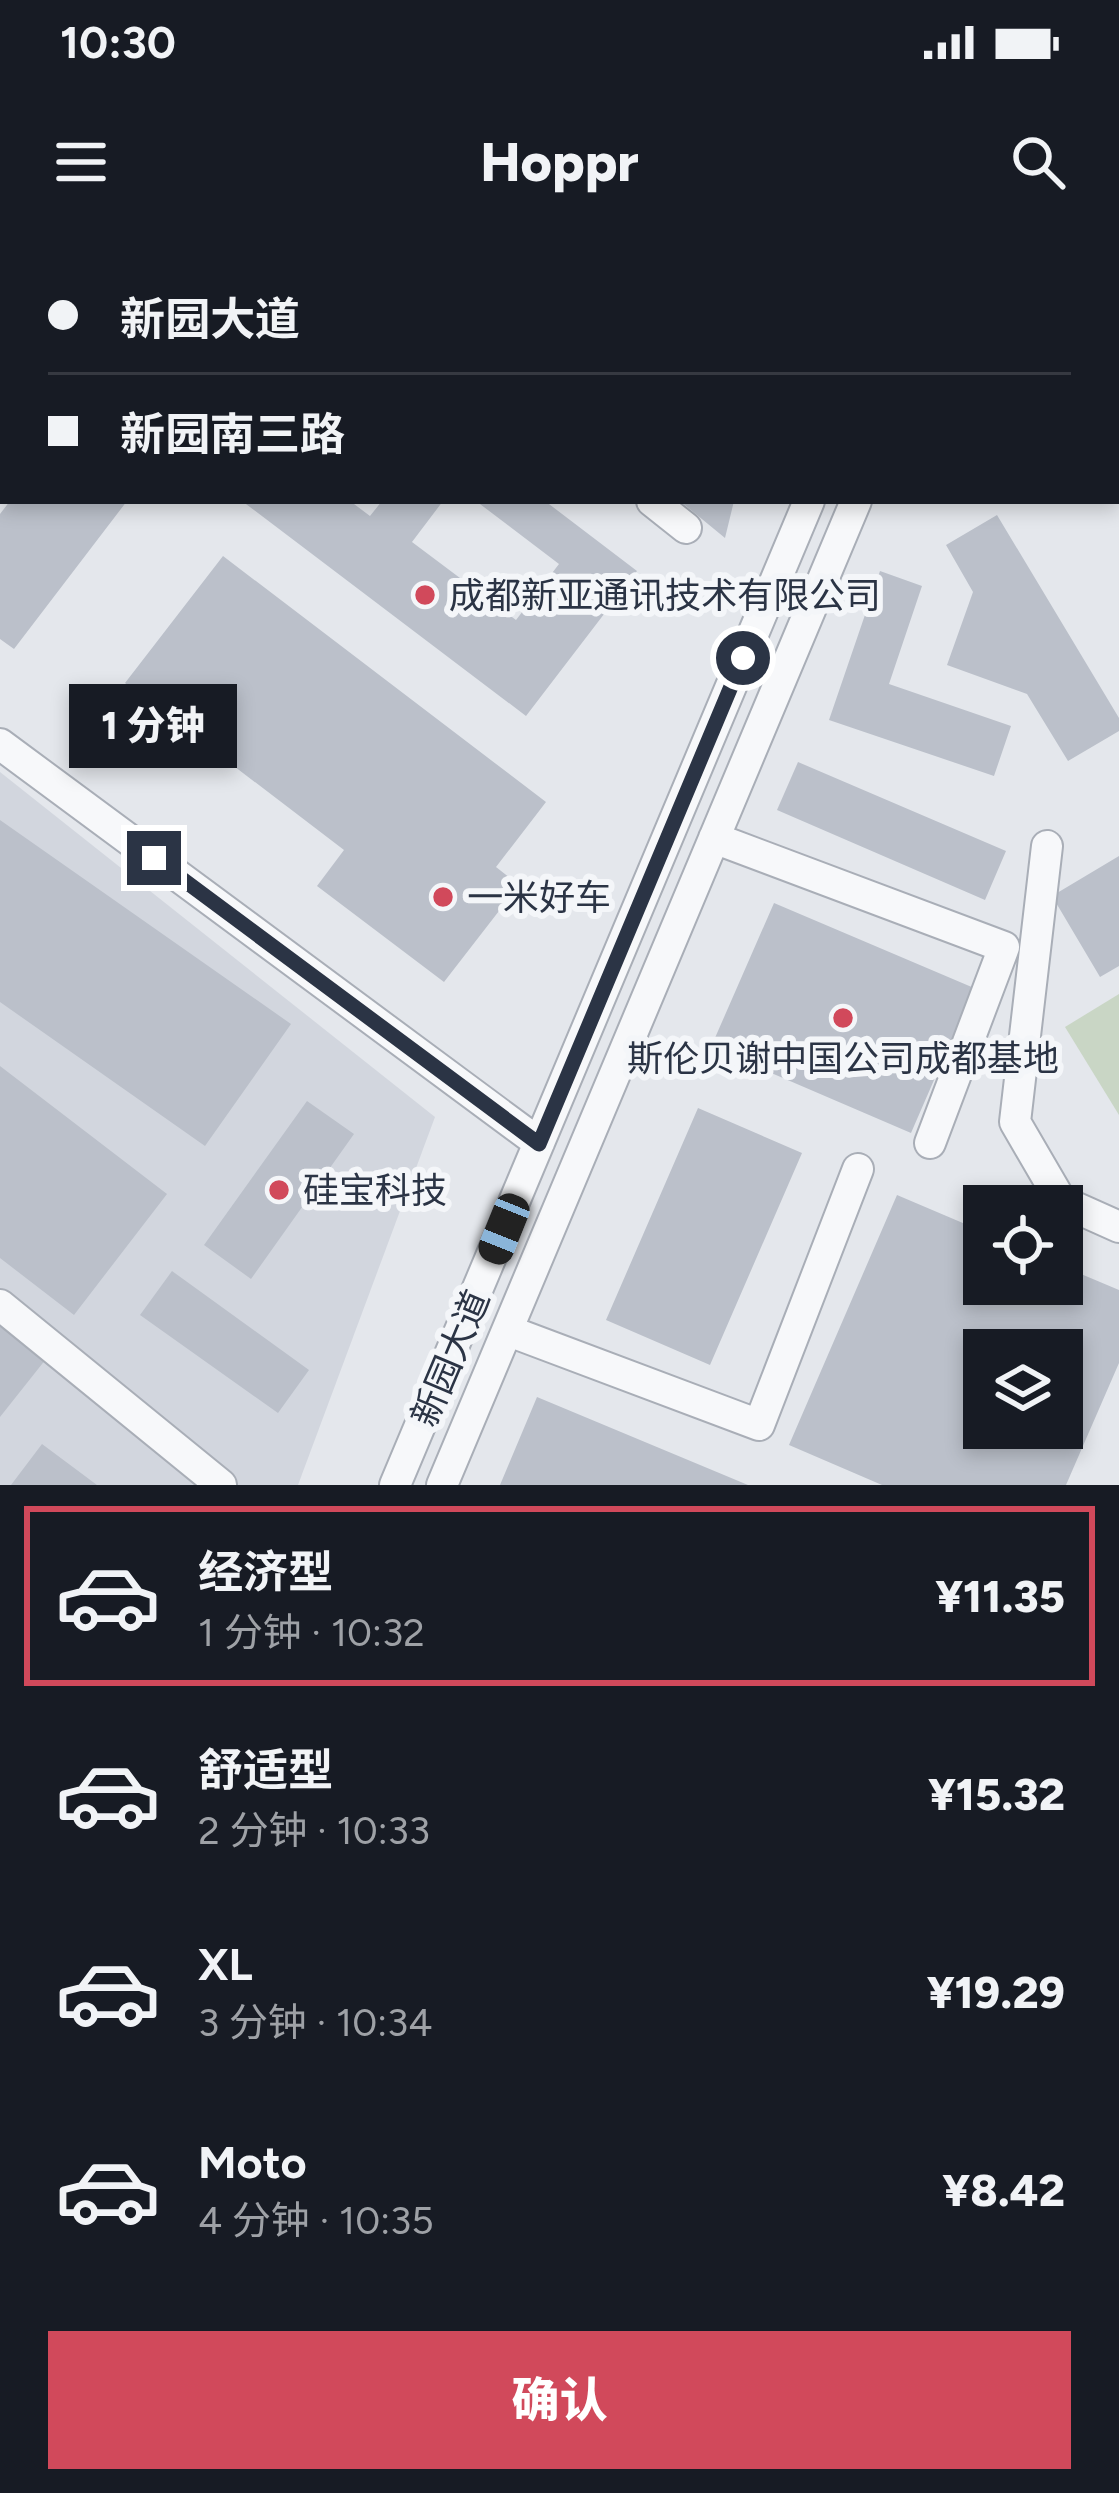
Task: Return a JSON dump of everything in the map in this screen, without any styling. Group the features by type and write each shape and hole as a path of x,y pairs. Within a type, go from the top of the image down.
{"street":[{"path":"656,504 686,528"},
{"name":"新园大道","path":"395,1485 808,504"},
{"name":"新园大道","path":"442,1485 855,504"},
{"path":"0,744 539,1144"},
{"path":"714,838 1004,947 931,1143"},
{"path":"1047,845 1015,1122 1061,1201 1119,1227"},
{"path":"509,1330 759,1425 858,1169"},
{"path":"0,1305 221,1485"}],"shaded area":[{"path":"0,772 435,1117 298,1485 0,1485"}],"green space":[{"path":"1119,994 1119,1115 1065,1027"}],"building":[{"path":"8,504 125,504 14,649 0,639 0,514"},
{"name":"成都新亚通讯技术有限公司","path":"246,504 354,504 370,516 380,504 441,504 412,542 516,620 559,564 480,504 549,504 637,571 526,716"},
{"path":"684,504 733,504 725,538"},
{"path":"997,515 1119,718 1119,731 1068,761 1027,694 947,665 973,592 946,545"},
{"path":"223,556 546,802 496,867 519,885 444,982 317,886 344,850 125,683"},
{"path":"880,571 922,586 889,684 1011,726 994,776 829,720"},
{"path":"798,762 1006,851 985,900 777,810"},
{"path":"0,820 291,1024 205,1146 0,1002"},
{"path":"1119,856 1119,966 1100,977 1052,896"},
{"name":"斯伦贝谢中国公司成都基地","path":"774,903 974,988 911,1133 711,1047"},
{"path":"0,1066 167,1194 74,1315 0,1258"},
{"name":"硅宝科技","path":"307,1101 354,1134 251,1279 204,1245"},
{"path":"698,1108 802,1153 710,1365 606,1320"},
{"path":"897,1195 963,1223 963,1305 1083,1305 1083,1275 1119,1290 1119,1363 1083,1446 1083,1329 963,1329 963,1449 1082,1449 1066,1485 882,1485 789,1445"},
{"path":"172,1271 309,1370 278,1413 140,1315"},
{"path":"0,1322 46,1359 0,1417"},
{"path":"537,1397 748,1485 500,1485"},
{"path":"42,1444 97,1485 11,1485"}],"place":[{"name":"成都新亚通讯技术有限公司","path":"425,595"},
{"name":"一米好车","path":"443,897"},
{"name":"斯伦贝谢中国公司成都基地","path":"843,1018"},
{"name":"硅宝科技","path":"279,1190"}],"route":[{"path":"154,858 539,1144 743,658"}]}
